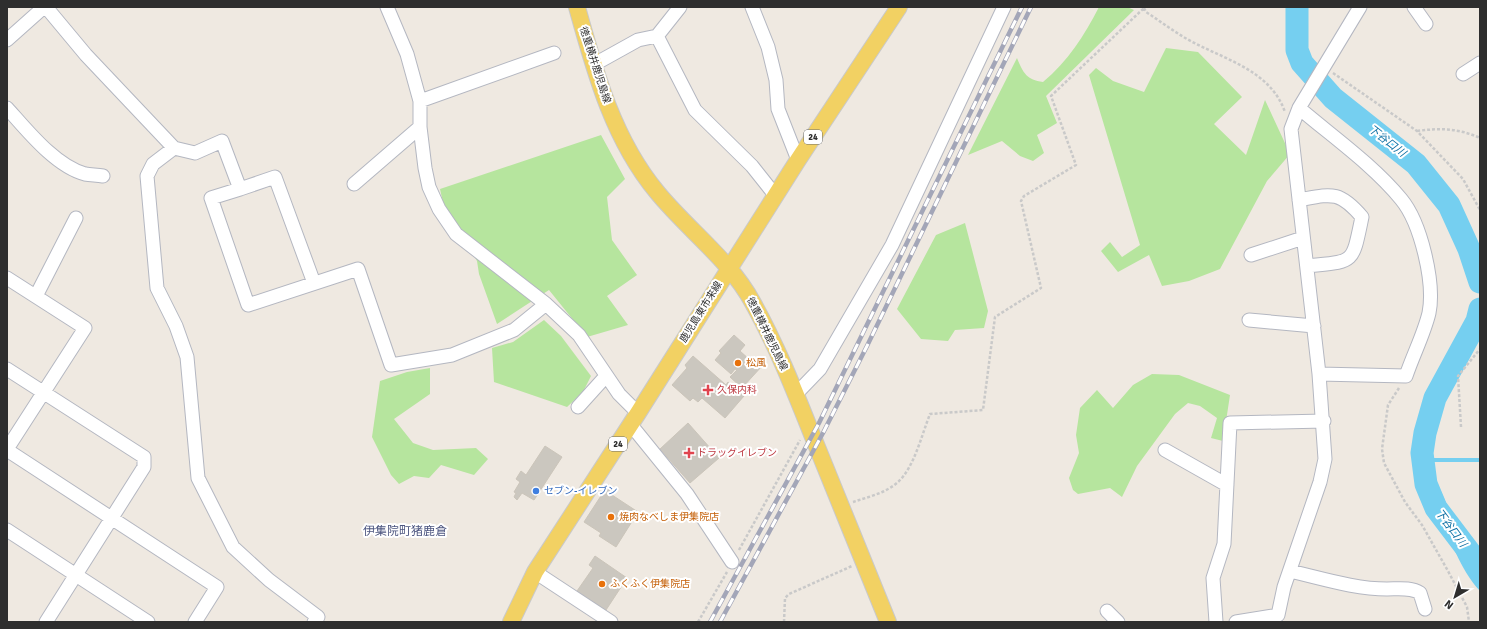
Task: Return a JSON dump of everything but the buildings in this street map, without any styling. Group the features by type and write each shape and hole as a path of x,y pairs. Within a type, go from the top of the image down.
{"main road":[{"name":"徳重横井鹿児島線","path":"577,7 593,65 614,122 639,168 680,218 728,268 752,301 796,394 888,622"},
{"name":"鹿児島東市来線","path":"511,622 535,572 635,419 775,195 899,7"}],"street":[{"path":"7,40 45,7 86,55 174,148 195,153 222,141 240,189"},
{"path":"388,7 407,54 420,101 420,127 424,168 429,187 439,209 456,234 546,304 579,335 732,562"},
{"path":"593,65 638,40 657,36 680,7"},
{"path":"752,7 768,47 776,80 778,108 798,160"},
{"path":"796,394 820,369 892,245 1004,7"},
{"path":"1236,622 1283,618 1290,571 1320,482 1325,459 1324,421 1291,129 1298,108 1360,7"},
{"path":"1414,7 1426,24"},
{"path":"657,36 695,110 752,166 775,195"},
{"path":"420,101 554,53"},
{"path":"1463,74 1480,63"},
{"path":"7,108 41,146 69,166 84,174 103,176"},
{"path":"1298,108 1371,169 1402,200 1418,232 1429,271 1429,312 1406,376 1319,374"},
{"path":"354,184 420,127"},
{"path":"174,148 152,164 147,176 157,288 176,326 187,357 198,478 234,547 270,580 318,617 314,622"},
{"path":"314,283 275,177 211,198 248,305 358,269 391,365 444,358 459,353 514,330 546,304"},
{"path":"1299,200 1327,194 1336,195 1353,207 1362,217 1357,243 1351,258 1344,262 1307,266"},
{"path":"36,296 76,218"},
{"path":"1251,255 1303,238"},
{"path":"7,278 85,328 7,450 217,587 195,622"},
{"path":"1249,320 1314,326"},
{"path":"7,369 144,457 144,467 46,622"},
{"path":"578,407 606,376"},
{"path":"1216,622 1212,578 1224,544 1230,423 1324,421"},
{"path":"1165,450 1227,485"},
{"path":"7,530 148,622"},
{"path":"1290,571 1349,584 1384,589 1415,590 1420,593 1424,609"},
{"path":"535,572 611,622"},
{"path":"1108,611 1118,622"}],"path":[{"path":"841,507 883,492 898,483 907,471 930,414 983,410 995,317 1041,288 1021,201 1024,196 1076,165 1051,96 1144,8 1146,12 1187,39 1235,62 1261,78 1281,101 1291,129"},
{"path":"1323,66 1417,131 1463,179 1480,210"},
{"path":"1417,131 1433,129 1463,130 1480,138"},
{"path":"1461,427 1458,376 1480,349"},
{"path":"1406,376 1388,405 1382,450 1384,463 1448,571 1467,607 1469,622"},
{"path":"698,622 809,426"},
{"path":"784,622 785,598 789,594 863,561"}],"green space":[{"path":"1099,7 1127,7 1134,10 1046,96 1057,123 1037,135 1044,153 1033,161 1020,156 1002,141 968,155 1017,58 1026,75 1033,80 1043,82 1060,66 1075,48"},
{"path":"1166,48 1198,52 1242,97 1214,124 1246,155 1265,100 1290,154 1267,181 1220,269 1189,281 1162,286 1149,255 1118,272 1101,251 1110,242 1122,257 1140,245 1089,75 1096,68 1113,81 1144,92"},
{"path":"601,135 625,179 607,197 612,240 637,275 607,296 628,325 587,337 549,290 497,324 479,274 477,261 444,207 440,189"},
{"path":"965,223 988,311 984,328 955,330 948,341 921,339 897,309 936,235"},
{"path":"544,320 561,336 591,376 583,392 567,407 494,382 492,348 513,342"},
{"path":"430,368 430,394 394,419 413,443 433,450 476,448 488,459 474,475 441,465 429,478 414,476 399,484 391,475 372,437 380,381 407,372"},
{"path":"1152,374 1179,375 1230,395 1223,441 1211,438 1217,418 1200,406 1188,403 1175,414 1137,466 1122,497 1110,488 1078,494 1073,490 1069,478 1079,453 1076,435 1080,408 1097,390 1113,408 1133,385"}],"water":[{"path":"1430,467 1451,514 1480,552 1480,591 1461,564 1454,549 1443,516"}],"waterway":[{"name":"下谷口川","path":"1297,7 1297,50 1302,63 1333,98 1416,164 1449,205 1469,249 1480,282"},
{"name":"下谷口川","path":"1480,309 1477,321 1435,398 1425,433 1422,453 1426,484 1436,508 1480,566"},
{"path":"1423,460 1480,460"}],"railway":[{"path":"710,622 819,423 1022,7"},
{"path":"720,622 823,433 867,346 1031,7"}],"place":[{"name":"松風","path":"738,363"},
{"name":"久保内科","path":"708,390"},
{"name":"ドラッグイレブン","path":"689,453"},
{"name":"セブン-イレブン","path":"536,491"},
{"name":"焼肉なべしま伊集院店","path":"611,517"},
{"name":"ふくふく伊集院店","path":"602,584"}],"district":[{"name":"伊集院町猪鹿倉","path":"405,531"}]}
